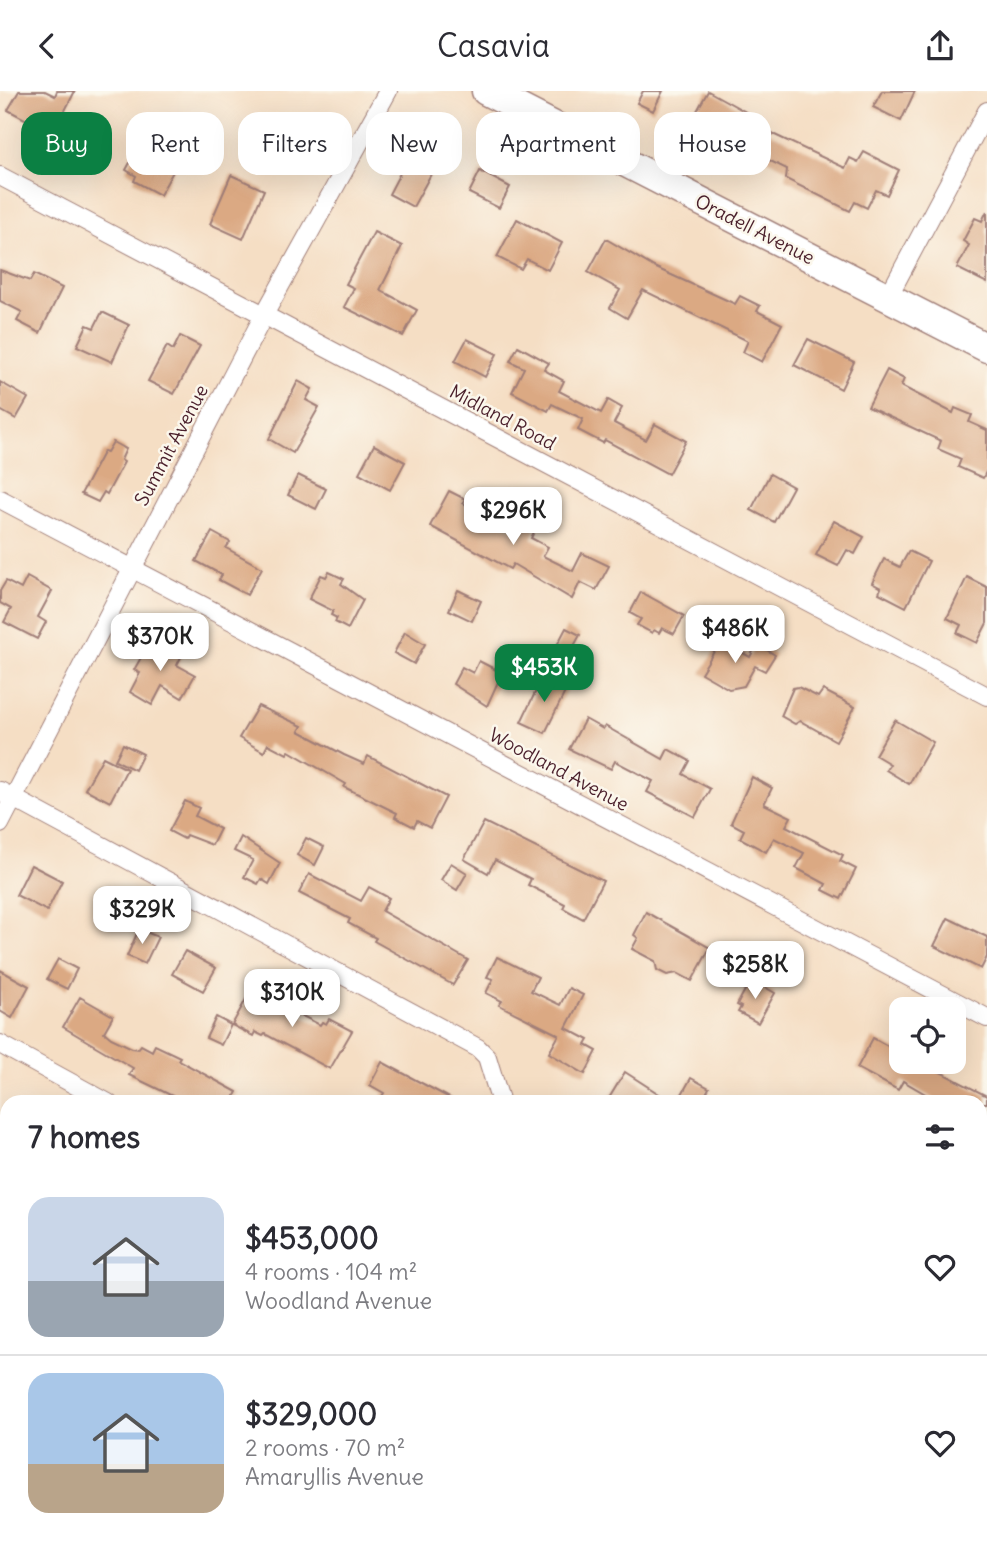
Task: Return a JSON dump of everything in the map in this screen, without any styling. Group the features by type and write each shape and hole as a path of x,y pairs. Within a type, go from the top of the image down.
{"main road":[{"name":"Oradell Avenue","path":"486,91 987,348"}],"street":[{"name":"Summit Avenue","path":"0,824 7,795 264,315 388,91"},
{"path":"888,297 987,111"},
{"name":"Midland Road","path":"0,176 987,696"},
{"name":"Woodland Avenue","path":"0,499 987,1018"},
{"path":"7,795 478,1048 486,1056 498,1095"},
{"path":"0,1044 93,1095"}],"building":[{"path":"19,91 45,91 55,96 57,91 75,91 64,112 21,112 21,117 8,110"},
{"path":"643,91 663,91 653,111 637,103"},
{"path":"708,91 746,112 696,112"},
{"path":"882,91 915,91 901,121 873,107"},
{"path":"771,133 845,168 850,158 858,162 864,152 899,170 887,195 876,190 867,208 855,202 850,211 786,179 787,169 771,161"},
{"path":"171,175 160,195 134,181 136,176"},
{"path":"231,175 264,190 243,239 210,224"},
{"path":"399,175 431,175 413,207 389,194"},
{"path":"478,175 488,175 510,187 499,208 469,193"},
{"path":"987,211 987,283 957,268 969,245 963,241 975,218 982,221"},
{"path":"517,219 562,243 548,270 527,259 521,269 497,257"},
{"path":"374,232 402,246 380,290 417,310 403,336 344,307 354,288 346,284"},
{"path":"606,239 654,267 735,304 740,296 760,306 757,311 782,324 762,362 743,352 748,341 643,290 627,318 610,308 620,290 588,272"},
{"path":"0,270 30,281 34,274 62,288 40,333 17,321 22,312 0,301"},
{"path":"102,312 129,325 112,362 77,346 87,325 94,328"},
{"path":"180,336 200,346 174,394 148,381 167,346 173,350"},
{"path":"467,339 497,354 485,377 455,361"},
{"path":"808,339 854,362 841,389 794,365"},
{"path":"518,346 549,363 544,370 564,381 559,391 601,413 608,400 622,408 614,423 646,440 655,424 686,441 668,474 605,440 603,443 578,430 583,419 552,404 548,411 512,392 524,368 510,361"},
{"path":"887,370 904,379 901,386 953,413 955,408 972,415 969,422 987,430 987,470 983,478 958,467 961,459 938,449 941,441 868,407"},
{"path":"298,381 312,389 306,400 319,407 293,453 269,439"},
{"path":"0,382 28,398 16,419 0,410"},
{"path":"113,442 126,449 121,460 124,462 107,494 104,492 98,502 81,494 104,451 107,452"},
{"path":"374,445 405,462 390,490 359,473"},
{"path":"770,474 793,487 774,522 751,510"},
{"path":"298,475 326,489 316,509 288,495"},
{"path":"449,491 465,499 463,503 506,526 517,530 521,522 535,530 531,538 548,547 543,556 573,571 582,553 609,566 596,590 580,582 572,599 513,564 510,569 430,526"},
{"path":"834,521 864,537 855,554 847,550 838,566 816,555"},
{"path":"212,532 230,542 226,548 262,568 247,595 219,580 222,575 196,561"},
{"path":"909,551 929,561 906,607 879,593 881,588 872,583 884,559 900,567"},
{"path":"329,572 344,579 341,584 363,600 348,629 335,622 337,618 331,615 333,611 309,599 321,575 326,577"},
{"path":"27,577 52,591 38,617 46,622 37,639 4,622 11,609 0,603 0,591 6,581 21,589"},
{"path":"967,577 987,587 987,623 977,643 957,633 961,625 947,618"},
{"path":"458,590 481,601 472,621 449,610"},
{"path":"641,592 684,616 674,634 662,628 659,633 654,630 652,633 637,625 641,619 630,613"},
{"path":"566,628 580,635 557,677 544,670"},
{"path":"405,632 425,644 414,664 394,653"},
{"path":"152,638 182,655 177,665 195,675 182,698 162,686 152,705 130,692 140,673 134,670"},
{"path":"721,640 750,657 757,644 775,655 765,671 755,666 744,686 729,689 701,673"},
{"path":"479,661 502,673 487,706 453,684 462,667 473,673"},
{"path":"544,674 568,686 545,733 521,722"},
{"path":"798,687 818,697 823,690 855,707 836,741 800,721 795,724 781,716 793,688"},
{"path":"258,706 302,726 299,731 344,755 364,764 368,756 446,797 430,828 417,821 414,827 395,817 397,813 344,787 346,784 289,751 287,754 268,744 264,752 239,738"},
{"path":"585,719 603,729 605,726 663,759 668,749 690,761 683,774 710,789 695,817 647,792 653,781 615,761 611,769 569,749"},
{"path":"895,720 933,742 909,784 886,770 890,764 875,755"},
{"path":"123,744 143,754 135,770 115,760"},
{"path":"103,757 127,769 110,802 85,789"},
{"path":"752,777 772,788 764,804 791,817 786,826 843,855 840,861 856,869 841,899 823,890 826,884 796,868 804,853 774,838 766,852 740,838 744,830 731,823"},
{"path":"185,801 199,808 195,816 220,829 212,845 186,835 184,839 169,831"},
{"path":"484,822 603,881 583,919 563,908 565,904 528,885 531,879 495,860 488,873 464,859"},
{"path":"241,837 280,863 269,884 261,879 258,884 244,877 253,860 234,851"},
{"path":"306,838 324,847 315,865 297,855"},
{"path":"451,863 467,873 457,890 441,880"},
{"path":"31,865 62,881 47,911 16,895"},
{"path":"309,874 361,901 369,887 389,898 382,911 468,960 453,985 374,941 376,938 348,923 350,919 299,893"},
{"path":"646,912 710,948 692,981 677,973 667,975 657,970 655,961 632,949 638,938 634,935"},
{"path":"948,918 987,937 987,957 981,969 934,946"},
{"path":"139,929 158,937 145,964 127,956"},
{"path":"185,951 216,968 203,991 172,974"},
{"path":"497,957 538,977 531,991 560,1005 569,988 583,995 566,1028 589,1040 586,1045 597,1051 585,1074 549,1053 559,1035 499,1005 502,1001 486,993 493,979 487,977"},
{"path":"58,959 77,969 67,989 47,979"},
{"path":"0,970 29,986 12,1018 0,1011"},
{"path":"751,979 775,993 758,1023 738,1012 741,1007 737,1005"},
{"path":"251,990 320,1025 322,1022 326,1024 329,1019 352,1031 330,1069 265,1034 263,1036 255,1032 253,1036 232,1025"},
{"path":"80,997 113,1016 104,1032 111,1038 138,1049 141,1045 152,1051 155,1045 237,1092 235,1095 170,1095 129,1075 133,1068 63,1027"},
{"path":"216,1017 231,1025 221,1045 206,1038"},
{"path":"873,1038 889,1047 889,1074 944,1074 985,1095 927,1095 903,1081 898,1090 857,1068"},
{"path":"382,1062 444,1095 383,1095 384,1093 370,1085"},
{"path":"625,1072 661,1095 611,1095"},
{"path":"691,1078 709,1088 705,1095 681,1095"}]}
